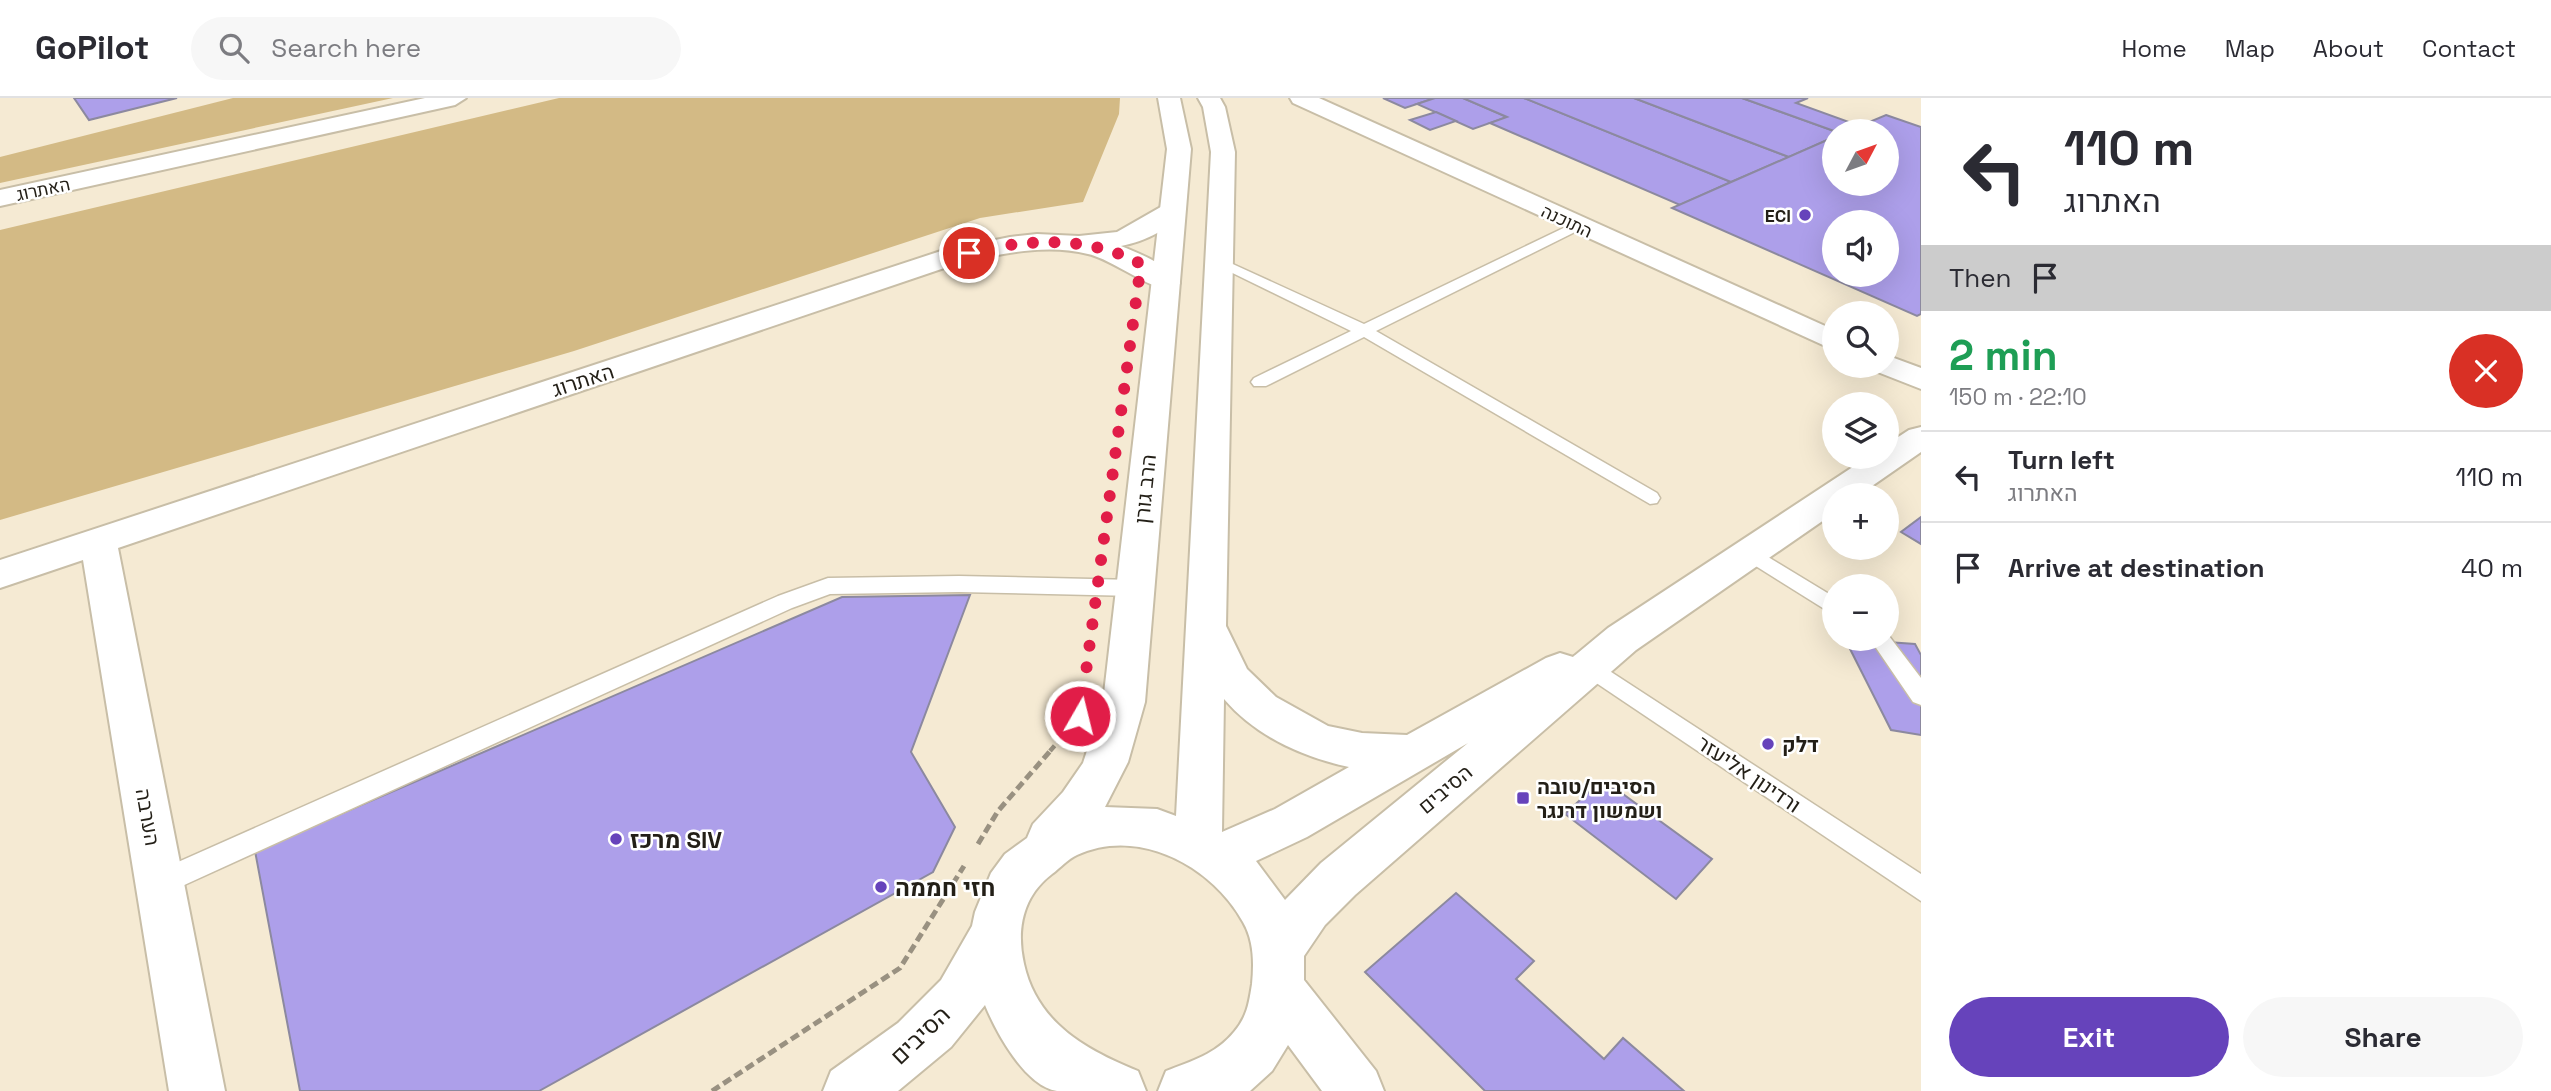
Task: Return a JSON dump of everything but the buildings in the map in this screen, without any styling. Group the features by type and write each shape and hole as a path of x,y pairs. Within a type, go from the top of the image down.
{"street":[{"name":"האתרוג","path":"0,198 455,98"},
{"name":"הרב גורן","path":"1036,855 1087,800 1113,750 1124,702 1179,149 1173,107 1169,98"},
{"path":"1207,849 1205,624 1223,152 1214,107 1209,98"},
{"name":"התוכנה","path":"1301,98 1576,226 1822,336"},
{"path":"1074,242 1098,243 1134,234 1153,227 1173,208"},
{"name":"האתרוג","path":"0,574 951,257 1018,244 1074,242 1125,255 1166,283"},
{"path":"1899,370 1921,380"},
{"name":"הסיבים","path":"1854,483 1921,437"},
{"name":"הסיבים","path":"1207,849 1292,823 1410,753 1596,655 1822,505"},
{"name":"הערבה","path":"99,542 197,1091"},
{"path":"1205,624 1222,664 1237,686 1257,706 1322,742 1355,750 1410,753"},
{"name":"הסיבים","path":"1186,1091 1213,1084 1246,1061 1269,1029 1280,970 1308,909 1338,879 1596,655"},
{"path":"1118,1091 1078,1075 1040,1047 1013,1011 998,971 996,931 1003,901 1017,875 1036,855 1070,833 1112,824 1155,828 1207,849 1245,882 1266,913 1280,970 1356,1091"},
{"name":"הסיבים","path":"851,1091 897,1060 936,1025 970,983 996,931"}],"lane":[{"path":"1260,382 1576,226"},
{"path":"1219,263 1363,330 1650,498"},
{"path":"1750,553 1822,599"},
{"path":"159,883 785,602 828,586 959,584 1135,588"},
{"path":"1889,651 1921,696"},
{"name":"ורדינון אליעזר","path":"1596,655 1921,888"}],"path":[{"path":"712,1091 900,968 998,811 1071,727"}],"shaded area":[{"path":"233,98 393,98 0,183 0,157"},
{"path":"559,98 1120,98 1119,114 1083,202 980,218 574,351 0,520 0,230"}],"place":[{"name":"ECI","path":"1805,215"},
{"name":"דלק","path":"1768,744"},
{"name":"הסיבים/טובה ושמשון דרנגר","path":"1523,798"},
{"name":"מרכז SIV","path":"616,839"},
{"name":"חזי חממה","path":"881,887"}],"route":[{"path":"969,253 1018,244 1074,242 1125,255 1141,264 1080,716"}]}
